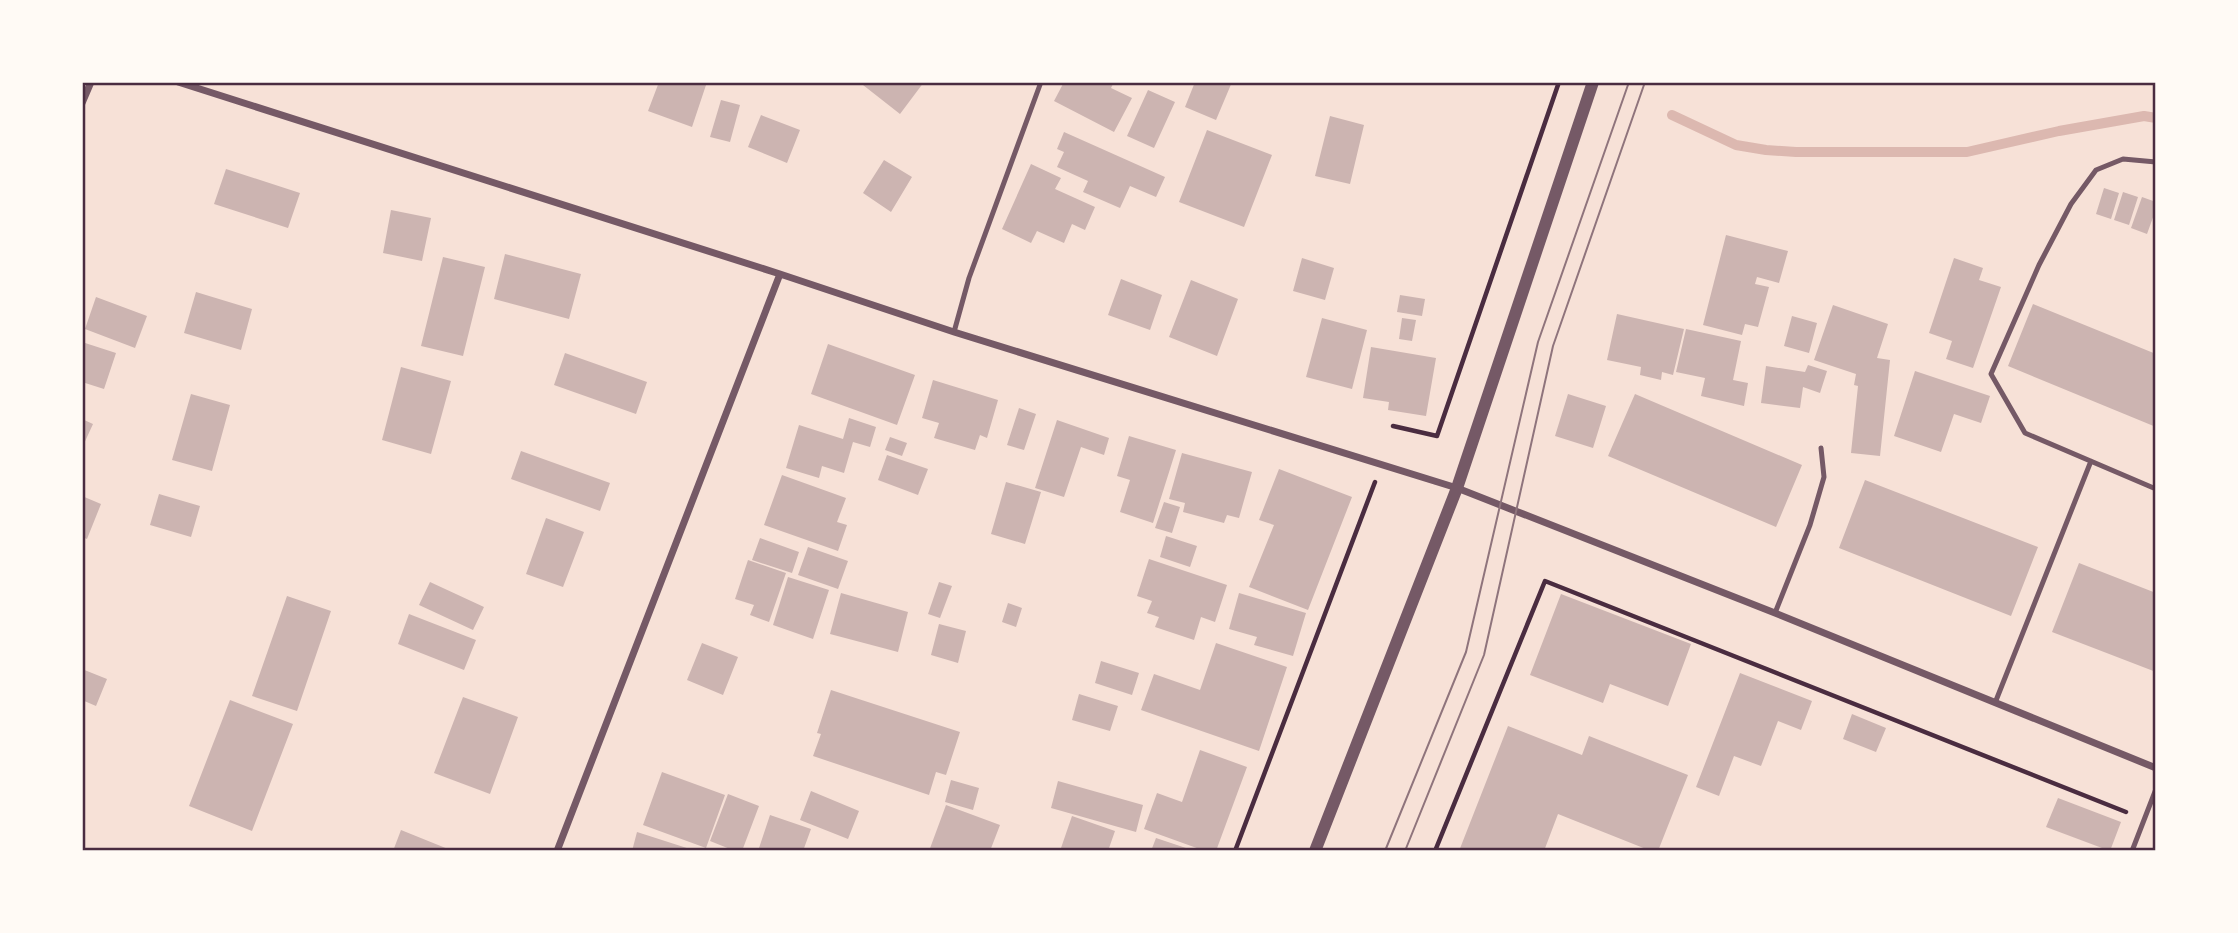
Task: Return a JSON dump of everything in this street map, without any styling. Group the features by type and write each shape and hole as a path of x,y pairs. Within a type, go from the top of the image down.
{"street":[{"path":"82,103 91,82"},
{"path":"178,82 954,332 1457,488 1775,613 2156,768"},
{"path":"1315,851 1457,488 1593,82"},
{"path":"557,851 779,274"}],"lane":[{"path":"954,332 968,278 1041,82"},
{"path":"2156,162 2123,159 2096,170 2071,204 2039,265 1991,374 2025,433 2156,489"},
{"path":"1775,613 1810,525 1824,477 1821,448"},
{"path":"1995,703 2091,461"},
{"path":"2132,851 2156,789"}],"path":[{"path":"1393,426 1437,436 1559,82"},
{"path":"1235,851 1382,465"},
{"path":"1434,851 1545,582 2143,820"}],"building":[{"path":"659,82 707,82 692,127 648,111"},
{"path":"865,82 924,82 900,114 863,85"},
{"path":"1064,82 1114,82 1111,88 1132,98 1114,132 1054,101"},
{"path":"1195,82 1232,82 1216,120 1185,107"},
{"path":"1148,90 1175,102 1154,148 1127,136"},
{"path":"721,100 740,105 730,142 710,137"},
{"path":"761,115 800,130 787,163 748,147"},
{"path":"1330,116 1364,125 1350,184 1315,176"},
{"path":"1207,130 1272,155 1244,227 1179,202"},
{"path":"1064,132 1165,177 1156,197 1130,186 1120,208 1083,192 1088,181 1057,167 1064,152 1057,149"},
{"path":"884,160 912,177 891,212 863,193"},
{"path":"1031,164 1061,178 1055,189 1095,207 1085,230 1072,224 1064,243 1037,231 1031,243 1002,229"},
{"path":"226,169 300,193 288,228 214,204"},
{"path":"2104,188 2119,193 2111,219 2096,214"},
{"path":"2123,192 2138,197 2129,225 2114,220"},
{"path":"2142,197 2156,202 2147,234 2131,228"},
{"path":"391,210 431,218 422,261 383,253"},
{"path":"1726,235 1788,251 1779,283 1757,277 1755,284 1769,287 1758,327 1745,324 1742,335 1703,325"},
{"path":"505,254 581,274 569,319 494,299"},
{"path":"443,257 485,267 463,356 421,346"},
{"path":"1302,258 1334,268 1325,300 1293,291"},
{"path":"1954,258 1983,268 1979,280 2001,287 1973,368 1946,359 1952,341 1929,333"},
{"path":"1121,279 1162,295 1150,330 1108,315"},
{"path":"1191,280 1238,299 1217,356 1169,337"},
{"path":"196,292 252,309 241,350 184,333"},
{"path":"1400,295 1425,299 1422,316 1397,312"},
{"path":"96,297 147,316 135,348 85,329"},
{"path":"2033,304 2156,354 2156,427 2008,366"},
{"path":"1833,305 1888,324 1877,358 1890,360 1880,456 1851,453 1858,386 1854,385 1856,374 1814,360"},
{"path":"1617,314 1684,329 1673,375 1662,372 1661,380 1640,375 1641,367 1607,360"},
{"path":"1792,316 1817,323 1809,353 1784,346"},
{"path":"1322,318 1367,330 1352,389 1306,377"},
{"path":"1402,318 1416,320 1412,341 1399,339"},
{"path":"1686,329 1741,341 1733,380 1748,383 1744,406 1701,396 1705,378 1676,372"},
{"path":"82,342 116,353 104,389 82,382"},
{"path":"828,344 915,375 897,425 811,394"},
{"path":"1371,347 1436,358 1426,416 1388,410 1389,402 1363,398"},
{"path":"565,353 647,382 636,414 554,385"},
{"path":"1808,365 1827,371 1820,393 1803,387 1800,408 1761,403 1766,366 1805,372"},
{"path":"401,367 451,381 431,454 382,440"},
{"path":"1915,371 1990,396 1981,423 1954,414 1941,452 1894,436"},
{"path":"933,380 998,400 987,438 980,435 975,450 934,438 939,423 922,418"},
{"path":"191,394 230,405 212,471 172,460"},
{"path":"1568,394 1606,406 1593,448 1555,436"},
{"path":"1635,394 1802,465 1776,527 1608,456"},
{"path":"1019,408 1036,414 1024,450 1007,445"},
{"path":"849,418 876,427 870,447 853,442 844,473 822,466 819,478 786,468 799,425 843,439"},
{"path":"82,419 93,424 82,448"},
{"path":"1057,420 1109,438 1104,455 1081,447 1064,497 1035,488"},
{"path":"1129,436 1176,450 1153,523 1120,512 1130,480 1117,476"},
{"path":"890,437 907,443 902,456 885,450"},
{"path":"521,451 610,483 600,511 511,479"},
{"path":"1182,453 1252,472 1239,518 1227,515 1224,523 1183,512 1185,503 1169,499"},
{"path":"887,455 928,469 918,495 878,480"},
{"path":"1279,469 1352,497 1308,610 1249,587 1274,525 1259,520"},
{"path":"782,475 846,498 837,522 847,525 838,551 764,525"},
{"path":"1865,480 2038,547 2011,616 1839,548"},
{"path":"1006,482 1041,492 1025,544 991,534"},
{"path":"159,494 200,506 191,537 150,525"},
{"path":"82,496 101,504 87,539 82,537"},
{"path":"1164,502 1180,507 1172,533 1155,528"},
{"path":"546,518 584,532 563,587 526,574"},
{"path":"1166,536 1197,546 1190,567 1160,557"},
{"path":"760,538 799,552 792,573 752,560"},
{"path":"808,547 848,561 838,589 798,575"},
{"path":"1149,559 1227,585 1215,622 1201,617 1194,640 1155,627 1159,617 1147,613 1152,601 1137,596"},
{"path":"748,560 786,573 769,622 750,615 754,605 735,599"},
{"path":"2079,563 2156,593 2156,672 2052,632"},
{"path":"788,577 829,590 813,639 773,625"},
{"path":"430,582 484,607 473,630 419,605"},
{"path":"939,582 952,586 940,618 928,614"},
{"path":"841,593 908,612 898,652 830,634"},
{"path":"1239,593 1306,613 1293,656 1254,645 1257,637 1229,629"},
{"path":"1561,594 1691,644 1668,706 1610,684 1603,703 1530,675"},
{"path":"287,596 331,611 297,711 252,696"},
{"path":"1008,603 1022,608 1016,627 1002,622"},
{"path":"409,614 476,640 464,670 398,644"},
{"path":"939,624 966,631 958,663 931,655"},
{"path":"702,643 738,657 723,695 687,680"},
{"path":"1216,643 1287,667 1259,751 1141,710 1154,674 1200,690"},
{"path":"1101,661 1139,673 1132,695 1095,683"},
{"path":"82,669 107,679 96,706 82,700"},
{"path":"1740,673 1812,701 1801,730 1778,721 1761,766 1734,756 1719,796 1696,787"},
{"path":"831,690 960,732 946,775 936,772 929,795 813,756 821,734 817,733"},
{"path":"1079,694 1118,706 1110,731 1072,720"},
{"path":"463,697 518,717 490,794 434,773"},
{"path":"230,700 293,724 252,831 189,806"},
{"path":"1852,714 1886,728 1876,752 1843,739"},
{"path":"1508,726 1582,755 1589,736 1688,775 1658,851 1651,851 1558,814 1544,851 1459,851"},
{"path":"1200,750 1247,767 1216,851 1205,851 1144,829 1157,793 1182,802"},
{"path":"662,772 725,795 706,848 643,825"},
{"path":"951,780 979,788 973,810 945,802"},
{"path":"1058,781 1143,805 1136,832 1051,808"},
{"path":"811,791 859,811 848,839 800,820"},
{"path":"728,794 759,806 742,851 710,841"},
{"path":"2058,798 2121,822 2110,851 2046,827"},
{"path":"946,805 1000,825 990,851 929,851"},
{"path":"770,815 811,829 803,851 758,851"},
{"path":"1072,816 1115,831 1108,851 1068,851 1061,848"},
{"path":"401,830 453,851 393,851"},
{"path":"637,832 693,850 632,851"},
{"path":"1156,838 1192,850 1192,851 1151,851"}],"waterway":[{"path":"1672,115 1736,145 1796,152 1967,152 2059,131 2144,116 2156,118"}],"tram line":[{"path":"1385,851 1466,652 1538,342 1629,82"},
{"path":"1405,851 1484,655 1553,346 1645,82"}]}
